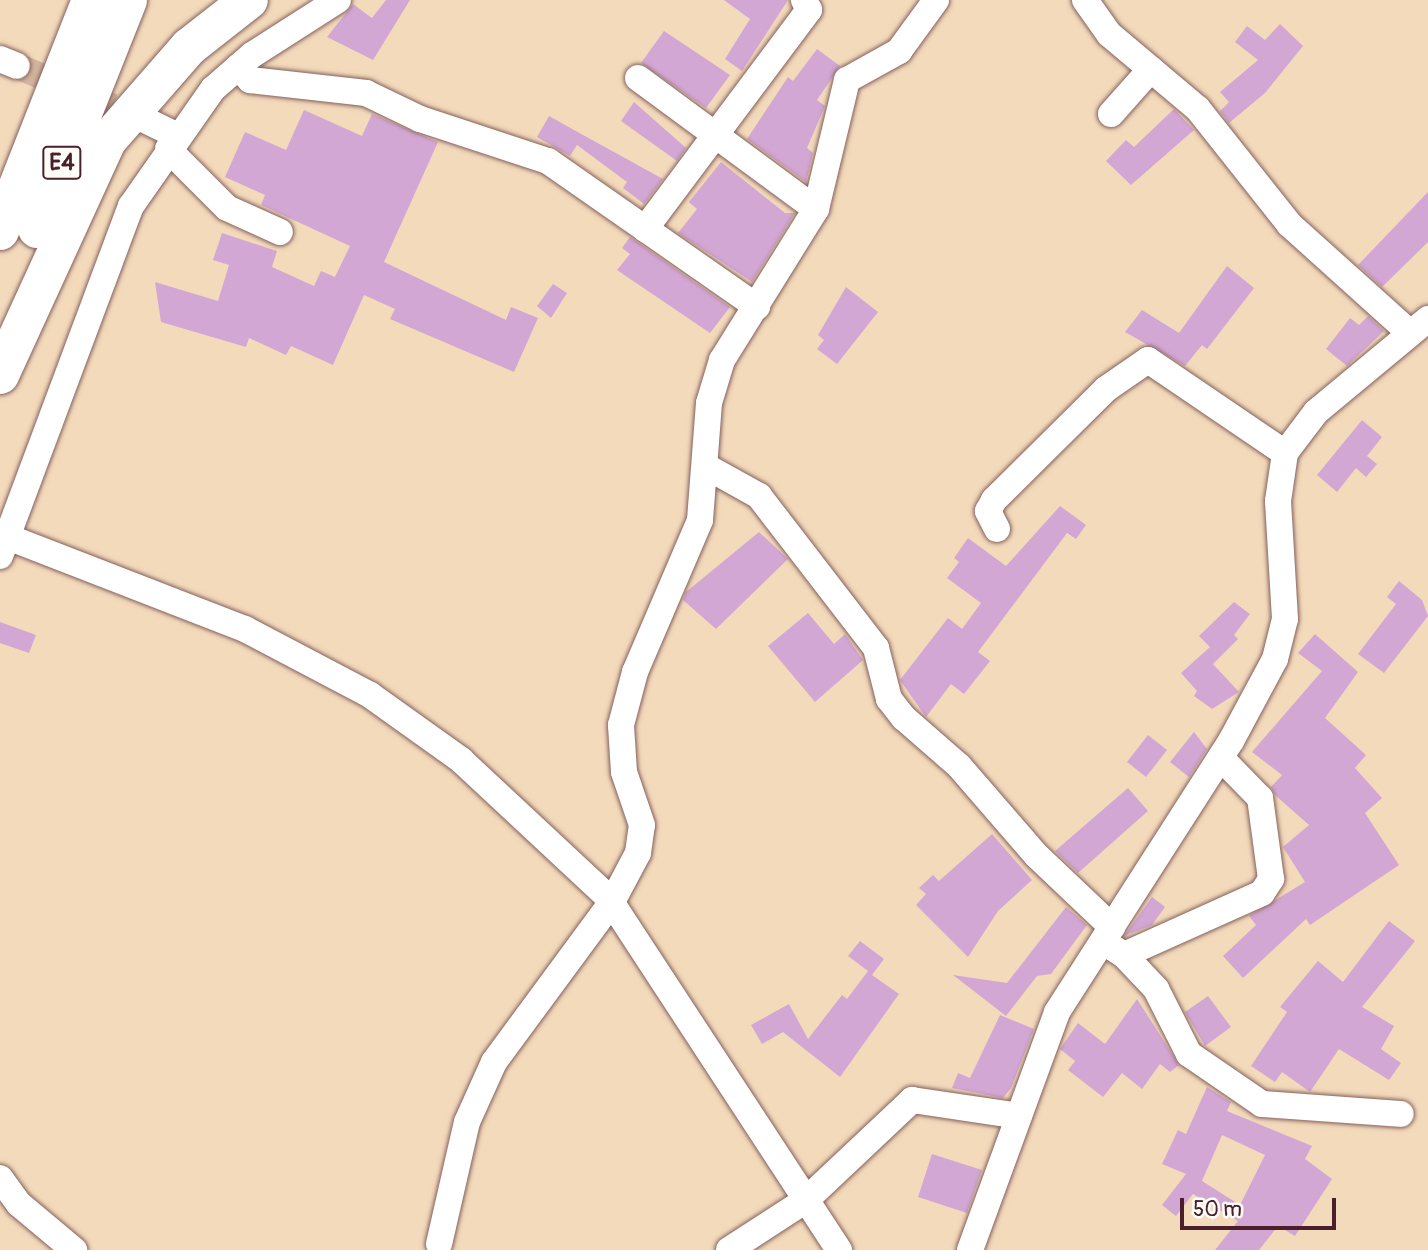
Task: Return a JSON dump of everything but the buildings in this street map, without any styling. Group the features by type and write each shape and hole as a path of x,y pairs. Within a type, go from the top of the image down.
{"highway":[{"path":"0,218 71,0"},
{"name":"E4","path":"0,231 91,0"},
{"name":"E4","path":"0,327 128,0"},
{"path":"0,375 107,141 189,47 249,0"}],"street":[{"path":"338,0 238,67 173,143 111,247 2,542 244,629 370,695 461,760 612,902 839,1250"},
{"path":"645,229 809,10 804,0"},
{"path":"441,1248 467,1122 494,1062 612,902 643,838 619,748 625,702 693,543 707,467 713,383 816,209 847,80 899,51 936,0"},
{"path":"970,1250 1057,1012 1113,941 1221,758 1281,641 1286,562 1278,501 1284,453 1316,412 1422,329 1289,225 1198,109 1108,34 1085,0"},
{"path":"238,67 250,80 366,93 449,129 514,147 581,178 645,229 757,307"},
{"path":"1111,114 1152,69"},
{"path":"638,78 816,209"},
{"path":"145,120 173,143 227,208 280,232"},
{"path":"997,529 988,511 994,500 1106,389 1148,360 1284,453"},
{"path":"707,467 759,496 876,648 889,699 904,718 959,766 1156,989 1189,1054 1262,1104 1401,1114"},
{"path":"1113,941 1262,893 1271,879 1260,798 1221,758"},
{"path":"729,1250 806,1200 912,1100 1019,1116"},
{"path":"0,1178 19,1204 74,1250"}],"tunnel":[{"path":"17,66 144,120"}]}
